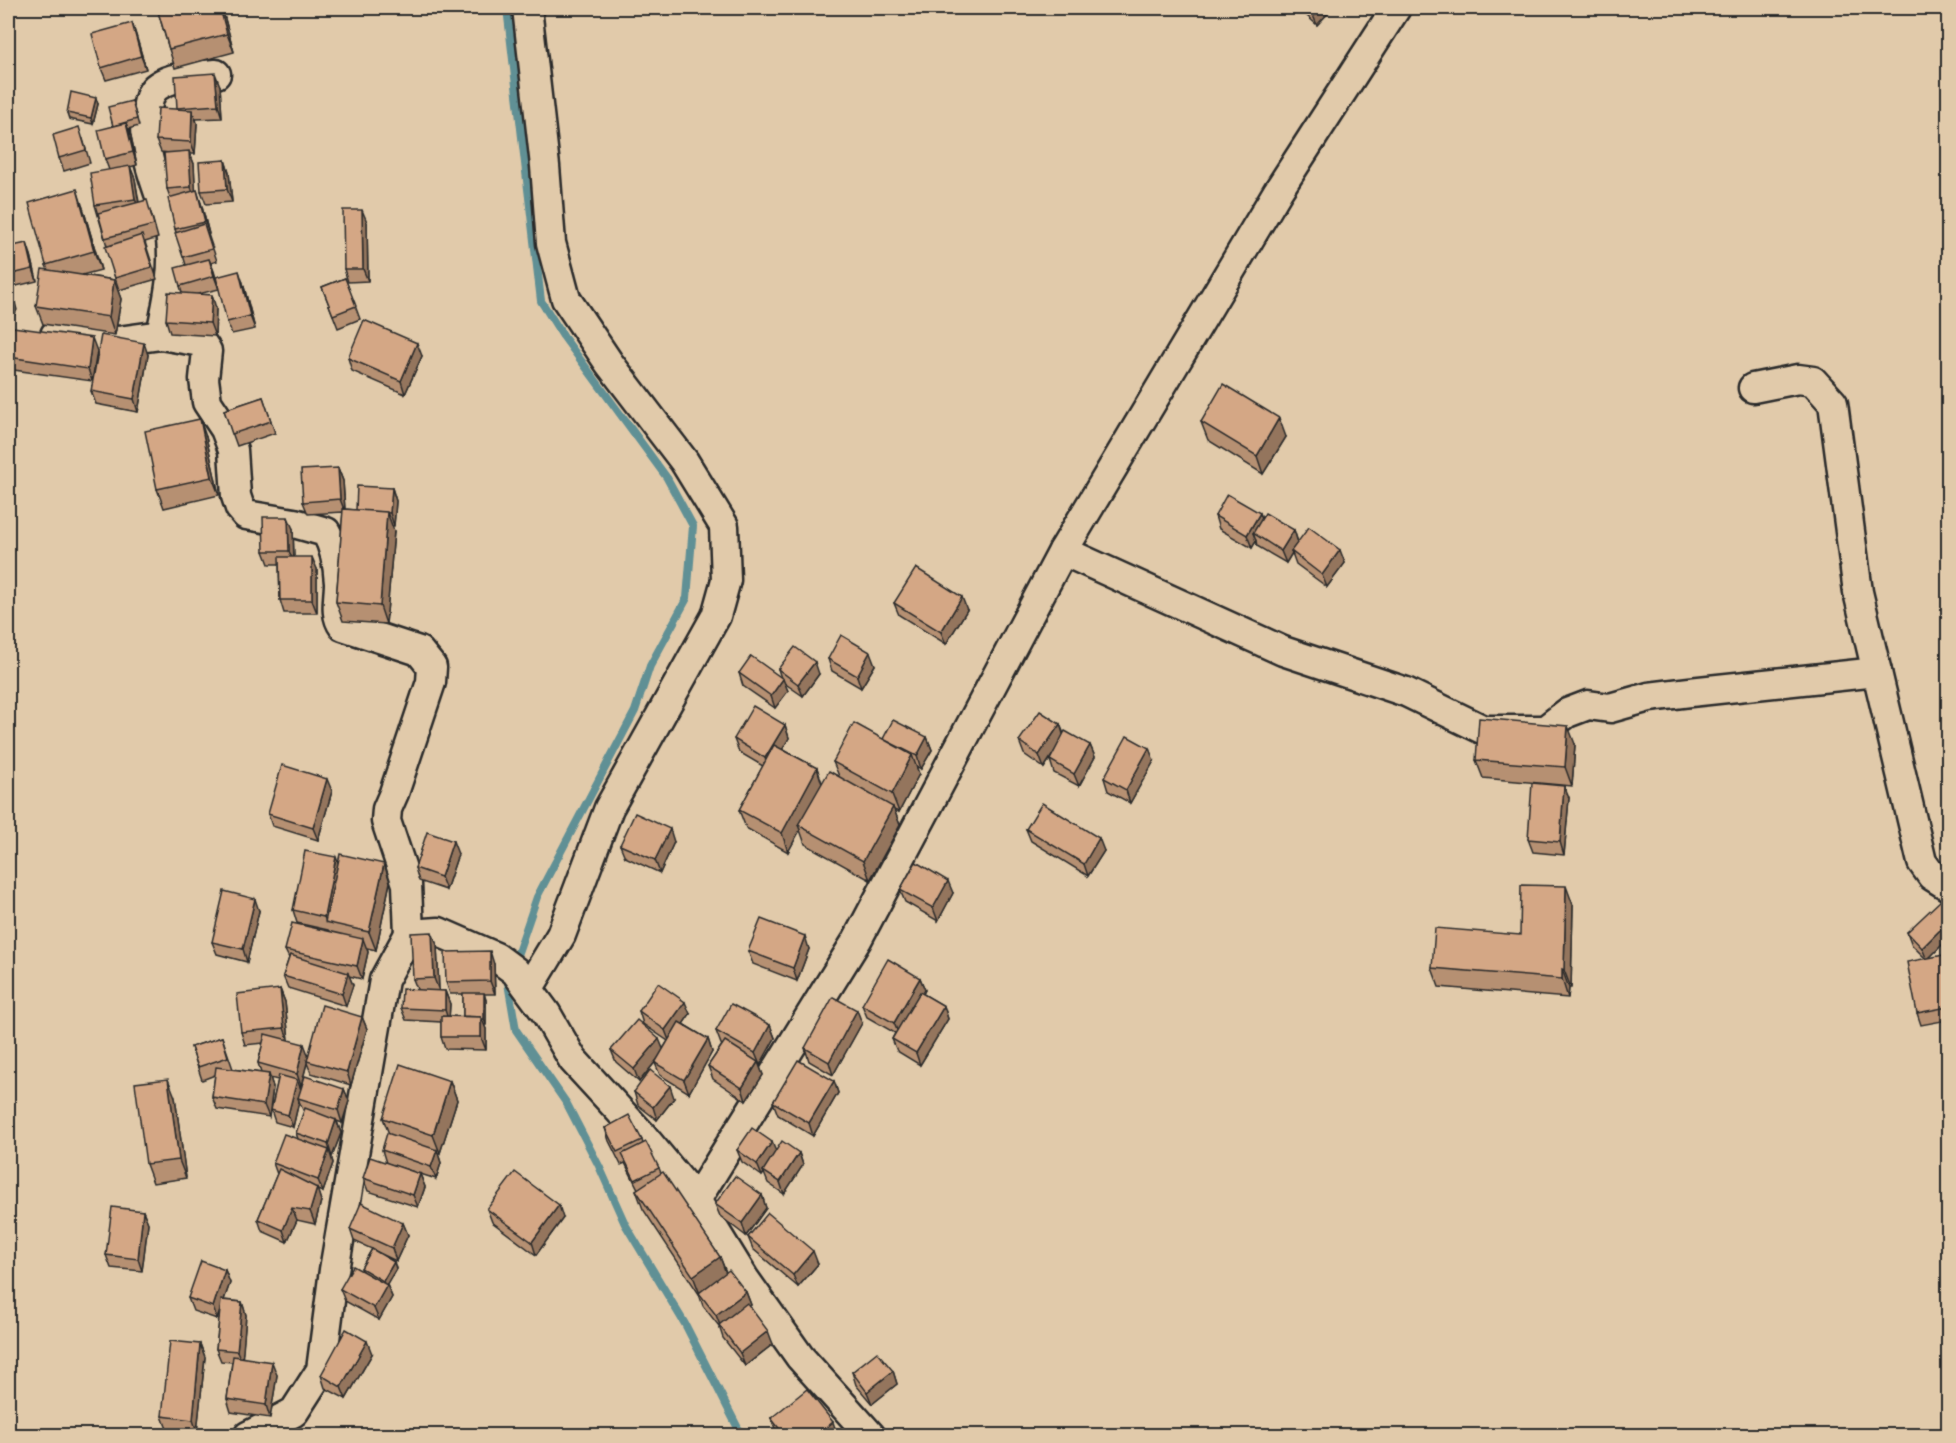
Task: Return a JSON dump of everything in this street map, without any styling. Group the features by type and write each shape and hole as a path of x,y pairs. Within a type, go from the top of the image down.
{"street":[{"path":"513,972 561,935 609,808 717,616 726,580 724,526 684,461 609,363 566,298 551,243 545,166 527,8"},
{"path":"696,1200 856,940 1063,551 1278,191 1396,8"},
{"path":"161,335 172,279 173,261 171,237 164,207 148,166 145,146 149,97 156,87 166,81 216,74"},
{"path":"50,334 118,341 161,335 201,342 205,346 207,360 204,379 207,402 225,429 233,450 236,496 240,508 246,515 294,523 326,532 336,555 339,620 343,626 419,651 432,667 431,682 387,809 386,821 407,884 409,934 384,980 335,1259 321,1370 294,1412 248,1436"},
{"path":"1753,388 1798,379 1813,381 1833,403 1858,592 1922,862 1932,876 1948,886"},
{"path":"1063,551 1283,651 1406,692 1484,730 1545,730 1567,713 1588,705 1610,708 1649,697 1877,672"},
{"path":"409,934 439,932 513,972 546,1013 573,1060 642,1135 696,1200 744,1278 800,1358 871,1436"}],"building":[{"path":"157,8 220,8 227,34 169,49"},
{"path":"1306,8 1317,8 1312,13"},
{"path":"132,23 141,56 101,68 92,34"},
{"path":"215,73 218,105 177,108 175,76"},
{"path":"71,92 96,98 91,118 67,113"},
{"path":"132,101 137,119 113,126 108,107"},
{"path":"158,108 192,110 191,142 156,140"},
{"path":"126,123 133,152 105,159 98,130"},
{"path":"79,127 86,150 59,158 53,135"},
{"path":"189,151 191,187 167,189 164,153"},
{"path":"225,160 227,189 201,191 199,162"},
{"path":"130,166 135,199 95,205 90,173"},
{"path":"77,189 94,251 46,265 29,203"},
{"path":"197,190 205,222 175,229 168,198"},
{"path":"147,200 154,225 105,238 98,213"},
{"path":"343,210 362,210 363,269 344,269"},
{"path":"204,224 212,249 183,257 175,233"},
{"path":"142,235 152,267 115,278 105,247"},
{"path":"27,243 33,269 8,275 8,247"},
{"path":"209,259 214,276 180,286 175,268"},
{"path":"42,269 114,280 109,317 36,306"},
{"path":"239,271 250,316 227,322 216,277"},
{"path":"345,278 356,306 333,315 322,287"},
{"path":"168,292 212,295 210,323 166,320"},
{"path":"8,299 15,303 8,316"},
{"path":"364,320 417,343 401,381 348,358"},
{"path":"13,327 92,338 88,369 9,357"},
{"path":"101,335 144,343 134,399 91,391"},
{"path":"1223,384 1279,418 1257,456 1201,422"},
{"path":"263,397 271,421 232,434 224,410"},
{"path":"200,419 212,477 157,489 145,431"},
{"path":"338,468 340,499 303,502 301,470"},
{"path":"357,486 392,488 390,513 356,510"},
{"path":"1227,494 1260,513 1247,535 1215,516"},
{"path":"343,509 387,512 380,606 336,602"},
{"path":"1265,513 1294,530 1281,551 1253,533"},
{"path":"263,517 288,517 289,551 264,551"},
{"path":"1309,527 1340,550 1322,575 1291,551"},
{"path":"279,557 312,557 312,600 280,600"},
{"path":"916,568 962,597 941,632 894,603"},
{"path":"841,635 870,652 857,676 828,659"},
{"path":"795,647 815,662 798,684 778,669"},
{"path":"751,656 783,679 771,696 739,673"},
{"path":"753,706 785,725 765,758 734,739"},
{"path":"1040,711 1060,724 1039,755 1019,741"},
{"path":"1479,718 1568,726 1565,767 1476,760"},
{"path":"893,720 927,737 917,756 883,739"},
{"path":"854,723 912,755 892,794 833,762"},
{"path":"1065,731 1090,745 1074,774 1050,760"},
{"path":"1127,736 1149,748 1126,790 1104,778"},
{"path":"774,745 817,768 782,833 739,810"},
{"path":"282,765 327,779 313,828 268,814"},
{"path":"829,771 893,807 863,861 798,825"},
{"path":"1532,783 1564,786 1560,842 1528,839"},
{"path":"1042,803 1099,838 1084,864 1026,829"},
{"path":"635,813 670,829 655,860 620,845"},
{"path":"427,832 453,841 441,877 415,868"},
{"path":"305,851 336,857 324,917 293,910"},
{"path":"340,854 384,864 369,932 325,922"},
{"path":"916,862 948,881 933,908 900,890"},
{"path":"1521,885 1566,886 1562,979 1432,968 1435,928 1520,935"},
{"path":"224,891 255,899 243,949 212,942"},
{"path":"1941,900 1948,908 1948,922 1922,948 1907,932"},
{"path":"761,919 805,936 793,968 748,951"},
{"path":"292,923 363,939 357,966 285,950"},
{"path":"432,932 434,978 413,979 411,933"},
{"path":"490,951 490,981 446,982 445,952"},
{"path":"290,955 348,973 342,994 283,976"},
{"path":"1944,955 1948,978 1948,1007 1917,1013 1907,962"},
{"path":"888,959 920,978 894,1023 862,1005"},
{"path":"658,983 685,1002 665,1030 639,1011"},
{"path":"280,989 284,1028 241,1032 237,994"},
{"path":"402,989 445,991 445,1010 401,1008"},
{"path":"920,992 944,1006 916,1053 892,1039"},
{"path":"463,993 484,993 484,1019 463,1016"},
{"path":"833,997 857,1010 829,1062 805,1048"},
{"path":"731,1004 770,1025 755,1053 716,1031"},
{"path":"322,1005 362,1017 347,1072 307,1061"},
{"path":"441,1016 481,1017 481,1037 441,1037"},
{"path":"637,1020 659,1039 634,1069 611,1050"},
{"path":"679,1022 708,1039 684,1080 655,1063"},
{"path":"265,1034 304,1044 297,1074 258,1063"},
{"path":"222,1037 228,1057 198,1067 191,1047"},
{"path":"725,1041 758,1062 742,1088 708,1066"},
{"path":"798,1060 834,1081 809,1123 773,1102"},
{"path":"400,1064 450,1081 433,1135 383,1118"},
{"path":"216,1067 269,1074 264,1105 212,1097"},
{"path":"650,1070 670,1086 653,1107 634,1092"},
{"path":"279,1075 297,1080 288,1115 271,1110"},
{"path":"305,1076 344,1089 338,1110 298,1098"},
{"path":"168,1079 179,1160 146,1164 135,1083"},
{"path":"305,1108 336,1120 328,1144 296,1133"},
{"path":"629,1115 642,1140 617,1152 605,1128"},
{"path":"752,1128 772,1142 757,1164 737,1150"},
{"path":"387,1133 437,1150 431,1167 382,1150"},
{"path":"284,1134 329,1150 318,1180 273,1163"},
{"path":"782,1141 799,1153 780,1182 763,1171"},
{"path":"646,1142 659,1168 635,1180 622,1154"},
{"path":"370,1157 420,1174 413,1195 363,1178"},
{"path":"279,1169 317,1188 310,1211 292,1208 283,1230 258,1219"},
{"path":"515,1172 559,1205 532,1242 487,1209"},
{"path":"663,1172 720,1257 693,1276 636,1190"},
{"path":"735,1176 762,1195 742,1223 715,1204"},
{"path":"361,1203 403,1223 392,1248 350,1229"},
{"path":"112,1207 143,1211 138,1259 106,1255"},
{"path":"768,1213 813,1251 793,1275 748,1237"},
{"path":"372,1249 394,1262 383,1281 361,1268"},
{"path":"201,1261 225,1270 213,1307 188,1298"},
{"path":"353,1266 387,1285 374,1308 340,1289"},
{"path":"729,1270 746,1292 716,1315 699,1293"},
{"path":"221,1300 242,1302 237,1351 216,1349"},
{"path":"747,1303 768,1331 740,1353 719,1325"},
{"path":"346,1329 367,1341 341,1387 321,1375"},
{"path":"170,1341 200,1344 193,1420 162,1416"},
{"path":"877,1352 893,1371 867,1392 852,1372"},
{"path":"233,1356 272,1362 266,1405 227,1399"},
{"path":"807,1389 833,1422 816,1436 785,1436 771,1418"}],"waterway":[{"path":"507,8 541,301 563,336 667,478 693,526 687,598 650,666 635,711 537,897 514,964"},
{"path":"509,978 516,1030 567,1104 599,1166 625,1224 685,1324 742,1436"}]}
